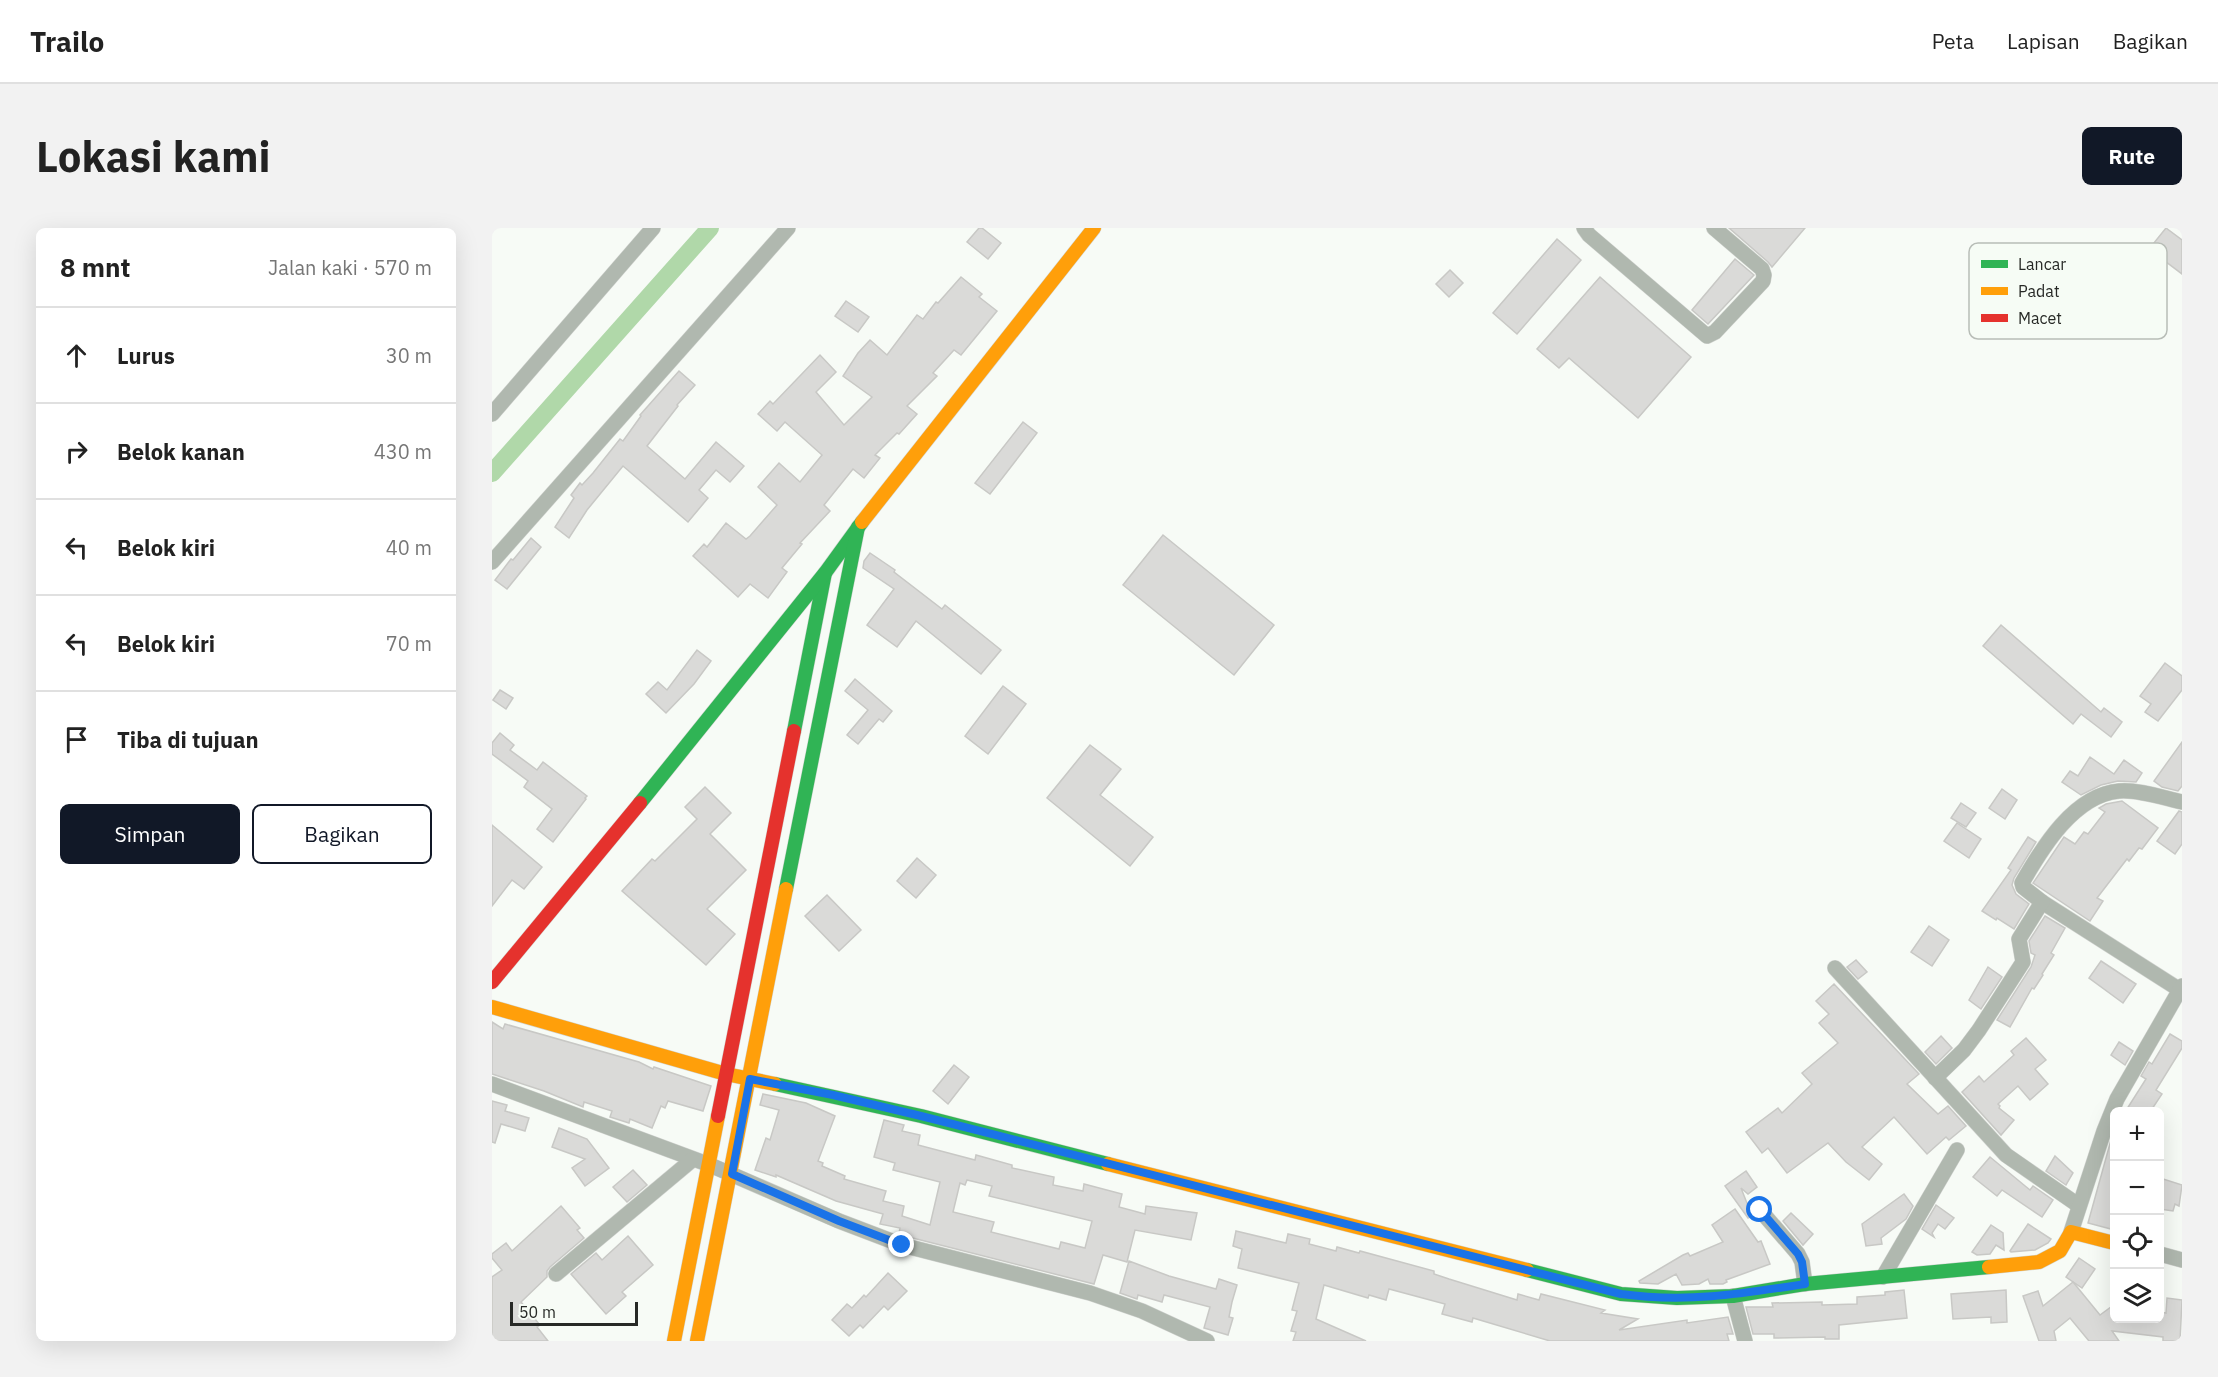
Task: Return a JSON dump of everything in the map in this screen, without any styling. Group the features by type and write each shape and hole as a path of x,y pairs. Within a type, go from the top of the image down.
{"street":[{"path":"492,414 653,228"},
{"path":"492,562 788,228"},
{"path":"492,982 825,573 858,527 1094,228"},
{"path":"1584,228 1598,243 1707,336 1712,335 1763,280 1764,274 1762,269 1714,228"},
{"path":"698,1341 858,527"},
{"path":"674,1341 825,573"},
{"path":"492,1007 726,1074 833,1095 921,1116 1621,1294 1677,1298 1733,1296 1805,1284 2039,1262 2060,1251 2071,1232 2078,1205 2117,1099 2181,988 2042,902 2023,887 2022,883 2061,825 2077,810 2105,794 2117,791 2182,802"},
{"path":"1935,1078 1964,1050 2023,962 2019,939 2042,902"},
{"path":"1835,968 2006,1155 2078,1205"},
{"path":"492,1084 710,1165 839,1221 902,1245 1090,1293 1142,1311 1207,1341"},
{"path":"1884,1277 1957,1150"},
{"path":"556,1274 692,1160"},
{"path":"1760,1210 1798,1254 1802,1262 1805,1284"},
{"path":"2071,1232 2110,1242"},
{"path":"2164,1255 2182,1260"},
{"path":"1733,1296 1744,1341"}],"building":[{"path":"979,228 1001,243 988,259 967,242"},
{"path":"1729,228 1805,228 1772,267"},
{"path":"2166,228 2182,240 2182,274 2167,263 2167,243 2154,243"},
{"path":"1557,239 1581,260 1517,334 1493,313"},
{"path":"1735,259 1754,275 1708,324 1692,310"},
{"path":"1450,270 1463,283 1449,297 1436,284"},
{"path":"961,277 982,294 979,297 997,311 961,355 954,350 933,373 937,376 907,406 917,414 875,455 880,458 864,478 853,469 824,505 830,511 800,543 802,544 782,568 787,572 768,598 750,584 738,597 693,556 704,544 707,547 726,523 746,539 750,536 777,505 758,487 779,463 800,482 822,455 785,422 777,431 758,414 770,401 773,404 820,355 836,372 816,392 844,425 872,397 843,376 858,353 870,340 887,355 917,315 923,319"},
{"path":"1600,277 1691,357 1638,418 1569,358 1559,368 1537,349"},
{"path":"846,301 869,317 858,332 835,316"},
{"path":"679,371 695,385 647,446 685,479 716,442 744,466 730,482 716,470 699,490 708,498 688,522 623,466 587,510 569,538 555,527 574,498 571,495 580,483 582,485 593,473 620,439 623,441 640,415"},
{"path":"1023,422 1037,433 990,494 975,483"},
{"path":"1163,535 1274,625 1234,675 1123,585"},
{"path":"531,538 541,547 507,589 495,580"},
{"path":"870,553 895,570 894,572 942,609 945,605 1001,650 981,674 916,621 897,647 867,625 894,589 863,568 864,561"},
{"path":"2001,625 2101,712 2104,708 2122,722 2111,737 2081,714 2073,724 1983,646"},
{"path":"697,650 711,661 694,684 666,713 646,694 658,682 667,690"},
{"path":"2165,663 2182,676 2182,690 2158,721 2145,712 2151,704 2140,696"},
{"path":"855,679 892,711 883,722 879,719 858,744 847,735 868,710 845,691"},
{"path":"1003,686 1026,704 988,754 965,736"},
{"path":"500,690 513,698 506,709 493,700"},
{"path":"500,733 514,745 510,750 537,770 543,762 587,796 553,842 537,829 552,809 524,787 528,781 492,754 492,743"},
{"path":"2182,742 2182,786 2178,791 2162,787 2154,781"},
{"path":"1090,745 1121,769 1100,795 1153,837 1130,866 1047,798"},
{"path":"2090,757 2114,774 2124,760 2142,773 2136,782 2118,781 2101,785 2081,795 2062,782 2070,771 2078,776"},
{"path":"705,787 731,813 710,834 746,870 707,909 735,934 706,965 622,891 652,859 655,861 697,819 685,807"},
{"path":"2002,789 2017,800 2005,819 1989,808"},
{"path":"2122,801 2158,828 2142,849 2139,848 2129,861 2127,859 2097,898 2103,901 2090,921 2033,883 2064,837 2075,844 2084,832 2088,834 2105,812 2099,808"},
{"path":"1961,803 1976,813 1966,827 1951,818"},
{"path":"2179,811 2182,812 2182,844 2175,854 2157,841"},
{"path":"1957,823 1981,839 1969,858 1944,841"},
{"path":"492,825 542,867 524,889 512,880 492,906"},
{"path":"2028,837 2036,842 2012,885 2016,894 2029,904 2014,929 1982,911 2011,870 2008,868"},
{"path":"917,858 936,875 916,898 897,881"},
{"path":"827,895 861,930 839,951 805,916"},
{"path":"2045,916 2065,928 2051,953 2054,955 2043,975 2034,989 2032,988 2010,1027 1997,1020 2031,967 2035,955 2031,953 2029,941"},
{"path":"1929,926 1949,940 1932,966 1911,952"},
{"path":"1856,960 1867,972 1858,979 1847,967"},
{"path":"2101,961 2136,984 2123,1003 2089,978"},
{"path":"1988,967 2002,977 1981,1009 1969,1000"},
{"path":"1834,984 1919,1074 1907,1084 1938,1114 1948,1106 1966,1126 1949,1140 1946,1137 1927,1154 1894,1117 1862,1147 1882,1164 1869,1180 1846,1162 1828,1143 1787,1173 1768,1148 1762,1153 1746,1132 1778,1108 1782,1113 1812,1084 1802,1073 1838,1043 1819,1023 1829,1014 1816,1001"},
{"path":"492,1022 503,1029 505,1024 639,1062 653,1069 654,1067 711,1086 703,1111 668,1101 665,1108 661,1106 652,1128 630,1119 629,1123 610,1117 612,1111 584,1102 583,1107 492,1074"},
{"path":"2170,1034 2182,1041 2182,1048 2156,1090 2162,1094 2153,1107 2128,1107 2146,1079 2141,1076 2149,1062 2152,1064"},
{"path":"1941,1036 1952,1048 1936,1064 1925,1052"},
{"path":"2026,1038 2046,1060 2035,1069 2048,1084 2030,1100 2018,1086 1998,1104 1999,1108 2014,1120 2001,1135 1962,1092 1979,1076 1984,1082 2014,1055 2011,1051"},
{"path":"2119,1042 2133,1051 2125,1065 2111,1055"},
{"path":"954,1065 969,1077 948,1104 933,1091"},
{"path":"763,1094 806,1103 835,1116 818,1161 823,1163 822,1166 845,1176 844,1179 886,1191 883,1201 904,1206 902,1216 930,1225 940,1182 893,1170 895,1163 874,1157 884,1120 904,1125 902,1131 920,1135 918,1145 975,1160 976,1155 1012,1165 1012,1168 1054,1177 1053,1185 1083,1191 1084,1184 1122,1194 1119,1207 1145,1214 1146,1206 1197,1213 1191,1240 1135,1230 1127,1262 1103,1255 1094,1284 905,1236 899,1233 900,1228 880,1224 883,1214 836,1201 776,1175 776,1177 755,1170 766,1138 770,1140 779,1110 760,1105","holes":["967,1180 992,1186 989,1196 1092,1221 1085,1248 1061,1242 1059,1249 991,1232 994,1222 953,1212 960,1183 965,1185"]},
{"path":"492,1101 507,1105 505,1111 529,1118 525,1131 501,1124 495,1143 492,1142"},
{"path":"559,1128 587,1139 609,1168 585,1186 572,1168 585,1159 552,1147"},
{"path":"2110,1144 2110,1229 2088,1223"},
{"path":"2055,1156 2073,1173 2066,1185 2046,1171"},
{"path":"1990,1157 2030,1190 2033,1186 2053,1200 2042,1217 2002,1190 1997,1196 1973,1177"},
{"path":"633,1170 647,1185 627,1202 613,1187"},
{"path":"1746,1171 1757,1187 1748,1194 1741,1188 1752,1216 1748,1218 1725,1186"},
{"path":"2164,1179 2182,1185 2179,1206 2175,1204 2173,1211 2164,1210"},
{"path":"1904,1194 1913,1206 1906,1219 1881,1238 1882,1244 1866,1246 1862,1224"},
{"path":"1936,1205 1954,1218 1945,1229 1938,1224 1932,1233 1934,1237 1922,1229"},
{"path":"561,1206 580,1228 577,1230 584,1238 550,1267 547,1277 521,1302 540,1325 537,1327 548,1341 492,1341 492,1277 502,1270 492,1258 492,1254 506,1243 512,1251"},
{"path":"1735,1209 1758,1242 1761,1241 1770,1264 1726,1280 1727,1282 1723,1284 1710,1284 1708,1279 1699,1284 1682,1285 1676,1274 1658,1284 1640,1283 1639,1281 1683,1255 1688,1253 1690,1256 1723,1242 1712,1225"},
{"path":"1791,1213 1813,1234 1803,1245 1783,1221"},
{"path":"2028,1224 2051,1239 2035,1250 2011,1252 2010,1251"},
{"path":"1991,1225 2003,1233 2004,1250 1996,1245 1990,1254 1977,1255 1972,1252"},
{"path":"1236,1231 1286,1243 1288,1234 1310,1239 1309,1244 1336,1251 1337,1247 1359,1253 1360,1251 1434,1271 1434,1274 1517,1300 1518,1294 1539,1300 1541,1294 1605,1310 1601,1313 1638,1319 1619,1330 1687,1320 1687,1323 1728,1317 1733,1334 1727,1334 1729,1341 1550,1341 1473,1318 1472,1322 1442,1314 1445,1304 1389,1289 1386,1300 1369,1295 1368,1298 1324,1285 1316,1319 1366,1341 1293,1341 1296,1332 1291,1331 1297,1311 1292,1310 1299,1283 1238,1268 1242,1249 1233,1246"},
{"path":"628,1236 653,1265 622,1292 626,1296 606,1314 571,1274 596,1253 602,1260"},
{"path":"2079,1258 2095,1269 2082,1288 2066,1277"},
{"path":"1129,1261 1169,1276 1216,1289 1219,1279 1237,1285 1229,1317 1233,1318 1228,1335 1204,1328 1210,1307 1164,1295 1162,1302 1138,1295 1137,1299 1120,1293"},
{"path":"888,1273 907,1291 888,1310 884,1306 863,1328 860,1325 849,1336 832,1320 847,1304 852,1308 864,1295 866,1297"},
{"path":"2073,1282 2100,1315 2110,1308 2110,1323 2164,1323 2167,1298 2182,1300 2180,1341 2163,1341 2163,1337 2112,1331 2119,1341 2089,1341 2070,1318 2054,1331 2056,1341 2039,1341 2023,1296 2038,1291 2043,1306"},
{"path":"1904,1290 1907,1318 1839,1325 1839,1339 1774,1338 1774,1334 1753,1334 1746,1307 1773,1307 1772,1303 1857,1304 1857,1297 1885,1295 1885,1292"},
{"path":"2006,1290 2007,1322 1991,1323 1991,1317 1953,1319 1951,1294"}],"waterway":[{"path":"492,473 710,228"}],"traffic: fast":[{"path":"640,803 825,573 862,522"},
{"path":"786,889 858,527"},
{"path":"794,731 825,573"},
{"path":"775,1084 921,1116 1108,1164"},
{"path":"1527,1270 1621,1294 1677,1298 1733,1296 1805,1284 1989,1267"}],"traffic: slow":[{"path":"862,522 1094,228"},
{"path":"697,1341 786,889"},
{"path":"492,1007 726,1074 775,1084"},
{"path":"674,1341 718,1116"},
{"path":"1108,1164 1527,1270"},
{"path":"1989,1267 2039,1262 2060,1251 2071,1232 2110,1242"}],"traffic: jam":[{"path":"718,1116 794,731"},
{"path":"492,982 640,803"}],"route":[{"path":"902,1245 839,1221 732,1174 750,1079 833,1095 921,1116 1621,1294 1677,1298 1733,1296 1805,1284 1802,1262 1798,1254 1760,1210"}]}
